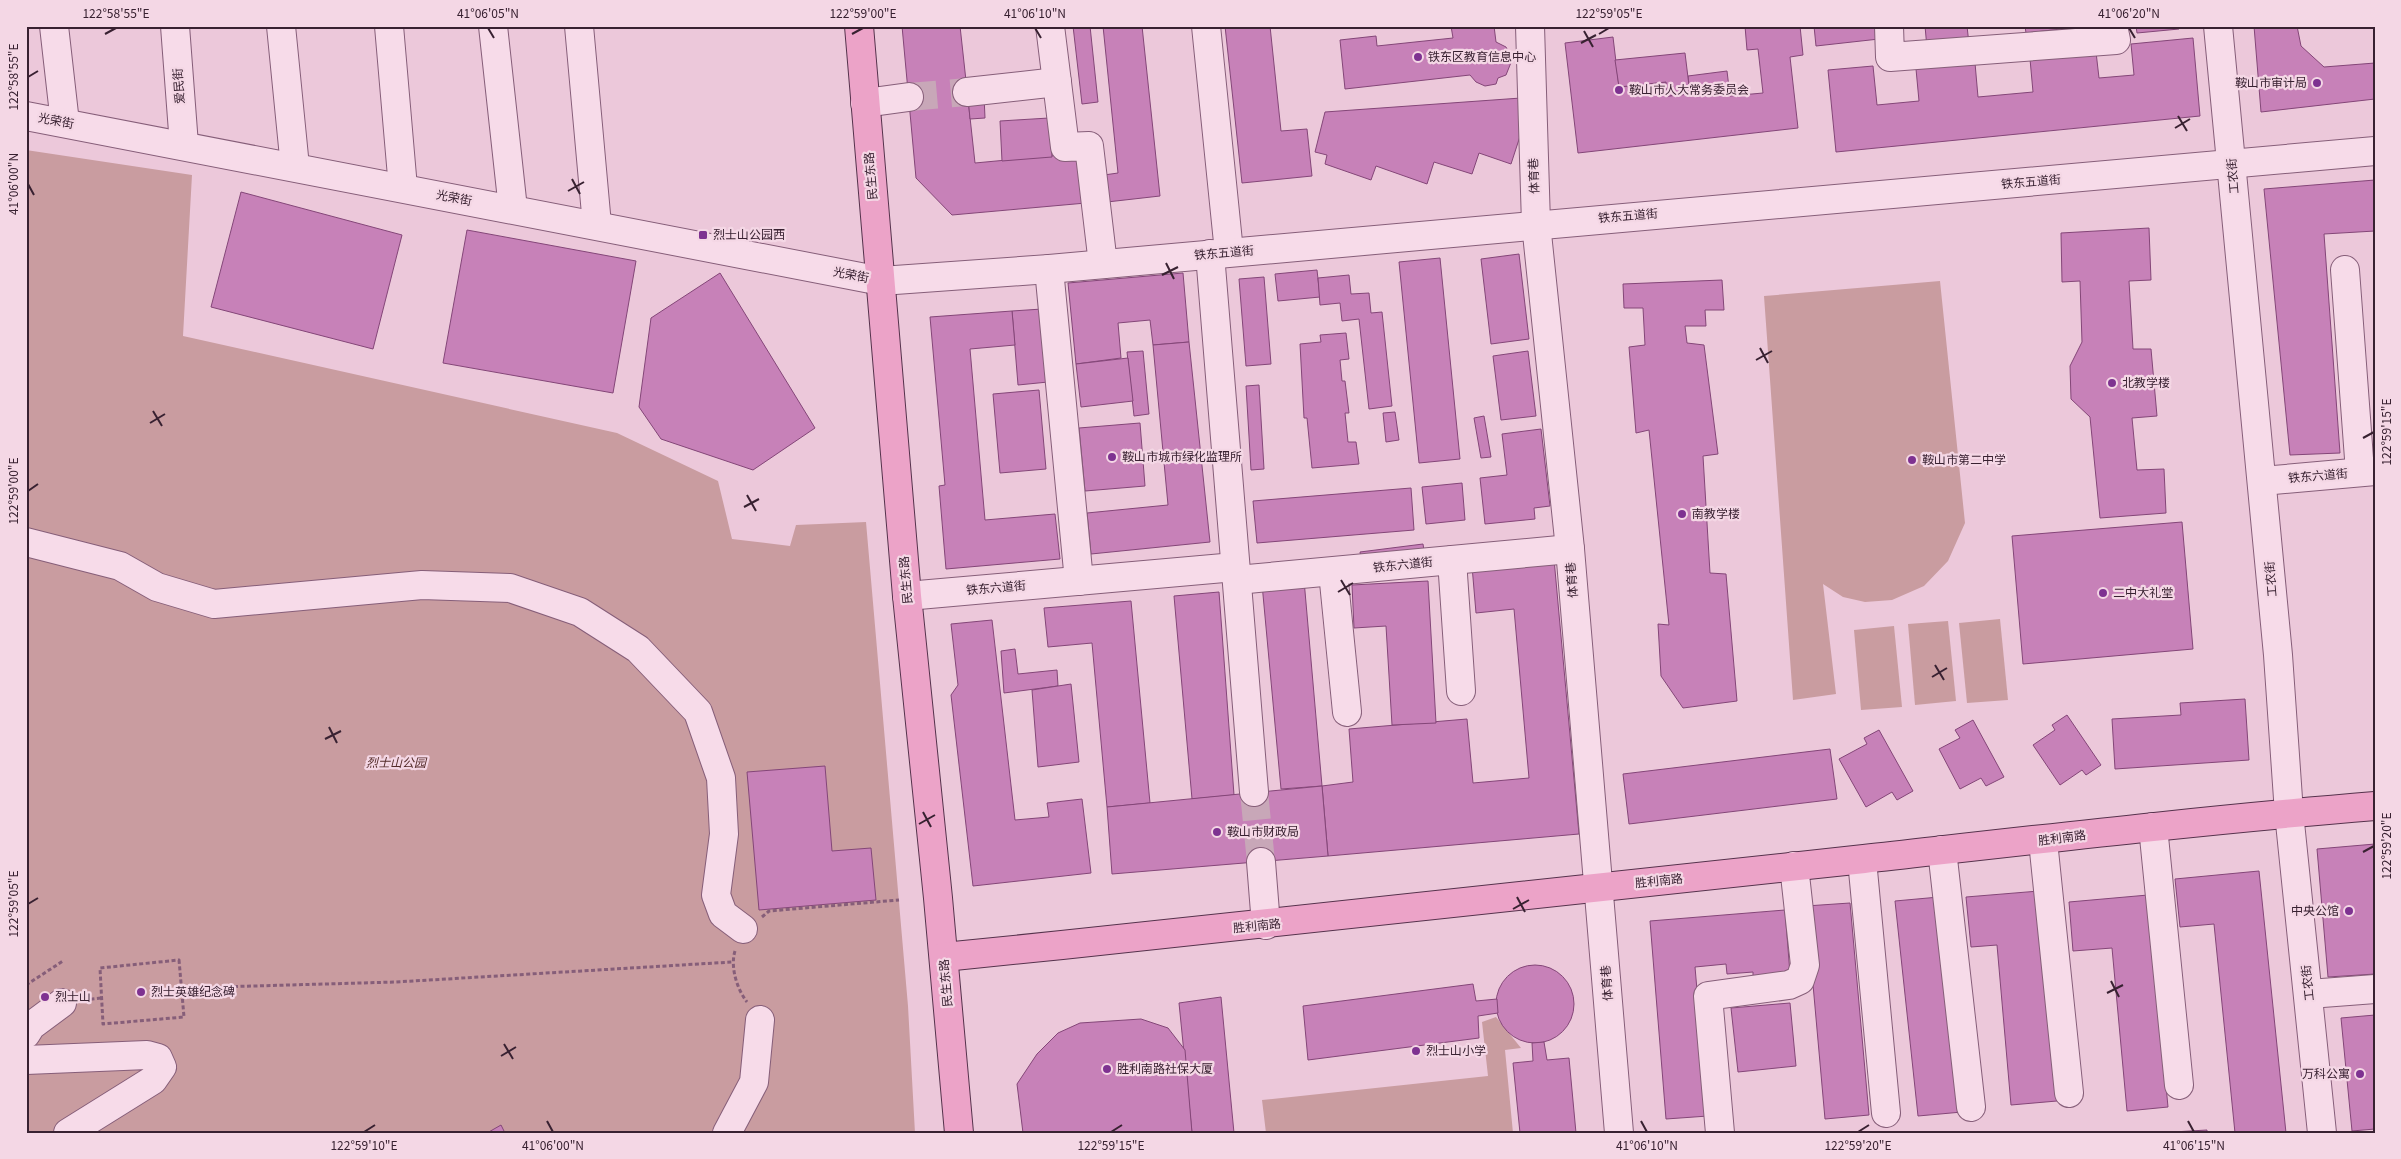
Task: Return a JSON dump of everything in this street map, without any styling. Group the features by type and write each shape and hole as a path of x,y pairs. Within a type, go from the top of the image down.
{"main road":[{"name":"民生东路","path":"859,26 907,596 944,957 959,1133"},
{"name":"胜利南路","path":"944,957 1266,925 1598,887 2043,841 2153,826 2375,806"}],"street":[{"path":"54,26 65,123"},
{"name":"爱民街","path":"175,26 184,146"},
{"path":"281,26 295,167"},
{"path":"389,26 403,188"},
{"path":"493,26 513,209"},
{"path":"578,26 597,225"},
{"path":"1050,26 1065,147 1089,146 1103,264"},
{"path":"1206,26 1236,574 1254,792"},
{"path":"1889,26 1890,57 2116,40 2114,26"},
{"name":"工农街","path":"2218,26 2262,481 2289,813 2322,1133"},
{"name":"体育巷","path":"1531,27 1536,224 1570,550 1620,1133"},
{"path":"967,92 1057,82"},
{"path":"865,103 909,97"},
{"name":"光荣街","path":"26,116 881,281"},
{"name":"铁东五道街","path":"881,281 1049,269 1536,224 2232,166 2375,151"},
{"path":"1049,269 1078,581"},
{"path":"2345,270 2367,471"},
{"name":"铁东六道街","path":"2262,481 2367,471"},
{"path":"26,542 120,566 157,587 214,604 422,585 510,588 580,612 638,649 698,712 721,778 724,834 716,895 723,914 743,929"},
{"name":"铁东六道街","path":"907,596 1078,581 1333,572 1570,550"},
{"path":"1452,560 1461,691"},
{"path":"1333,572 1347,712"},
{"path":"2153,826 2179,1085"},
{"path":"2043,841 2069,1093"},
{"path":"1942,850 1971,1107"},
{"path":"1862,860 1886,1114"},
{"path":"1261,862 1266,925"},
{"path":"1720,1133 1708,996 1788,985 1800,980 1805,965 1794,866"},
{"path":"2309,994 2375,989"},
{"path":"26,1034 31,1026 72,1002"},
{"path":"727,1133 754,1082 760,1020"},
{"path":"26,1060 147,1056 158,1058 162,1067 153,1080 68,1133"}],"path":[{"path":"760,1020 742,995 732,962 743,929 769,912 900,900"},
{"path":"179,960 182,988 184,1017 103,1024 100,968 179,960"},
{"path":"26,985 63,961"},
{"path":"182,988 396,982 732,962"},
{"path":"72,1002 101,998"}],"green space":[{"name":"烈士山公园","path":"26,150 192,175 183,336 617,433 718,481 732,539 790,546 796,525 866,522 908,1006 915,1133 26,1133"},
{"path":"1940,281 1965,523 1948,561 1924,586 1892,600 1865,602 1843,597 1823,584 1836,694 1793,700 1764,296"},
{"path":"2000,619 2008,700 1967,703 1959,623"},
{"path":"1948,621 1956,701 1915,705 1908,624"},
{"path":"1894,626 1902,707 1861,710 1854,630"},
{"path":"1496,1017 1521,1048 1505,1050 1513,1133 1266,1133 1262,1100 1488,1076 1482,1022"}],"building":[{"path":"902,26 960,26 975,163 1081,153 1086,203 952,215 916,178"},
{"path":"1073,26 1090,26 1098,102 1082,104"},
{"path":"1103,26 1142,26 1160,196 1107,202 1104,175 1118,173"},
{"path":"1225,26 1270,26 1281,131 1307,129 1312,176 1242,183"},
{"path":"1451,26 1494,26 1496,42 1506,47 1512,60 1506,75 1498,78 1496,84 1485,86 1476,82 1470,75 1345,89 1340,40 1376,36 1377,46 1453,38"},
{"name":"鞍山市人大常务委员会","path":"1745,26 1800,26 1803,55 1790,57 1798,128 1578,153 1565,43 1613,37 1619,87 1666,82 1668,96 1690,94 1688,76 1727,71 1730,96 1763,93 1758,49 1747,50"},
{"path":"1814,26 1886,26 1888,38 1816,46"},
{"path":"1925,26 1967,26 1969,44 1927,48"},
{"path":"2025,26 2087,26 2026,33"},
{"path":"2136,26 2179,26 2179,29 2137,33"},
{"name":"鞍山市审计局","path":"2254,26 2297,26 2301,46 2324,67 2375,63 2375,99 2261,112"},
{"path":"2193,38 2200,116 1836,152 1828,70 1873,66 1877,105 1919,101 1916,69 1975,63 1978,97 2033,92 2030,59 2096,52 2099,78 2134,75 2131,44"},
{"path":"1685,53 1690,94 1668,96 1666,82 1619,87 1615,60"},
{"path":"984,96 985,118 970,119 968,97"},
{"path":"1521,98 1524,124 1511,164 1479,153 1472,174 1434,162 1427,184 1376,166 1371,180 1325,164 1327,155 1315,152 1325,112"},
{"path":"1049,118 1052,157 1002,161 1000,121"},
{"path":"2375,180 2375,231 2324,234 2340,453 2290,455 2264,189"},
{"path":"241,192 402,235 373,349 211,307"},
{"name":"北教学楼","path":"2149,228 2151,280 2129,281 2133,349 2151,349 2157,416 2132,418 2137,470 2164,469 2166,513 2100,518 2090,417 2071,399 2070,366 2082,342 2080,281 2062,282 2061,233"},
{"path":"467,230 636,261 613,393 443,363"},
{"path":"1519,254 1529,339 1491,344 1481,259"},
{"path":"1440,258 1460,459 1419,463 1399,262"},
{"path":"1317,270 1320,297 1278,301 1275,274"},
{"path":"720,273 815,428 753,470 661,439 639,407 651,318"},
{"path":"1183,273 1189,342 1153,345 1150,320 1118,323 1121,358 1076,364 1068,283"},
{"path":"1349,275 1351,294 1369,293 1371,313 1382,312 1392,406 1369,409 1359,319 1342,321 1340,303 1320,305 1318,278"},
{"path":"1264,277 1271,364 1246,366 1239,279"},
{"name":"南教学楼","path":"1722,280 1724,310 1705,310 1706,326 1685,326 1687,343 1704,345 1718,454 1703,456 1710,573 1726,574 1737,701 1683,708 1661,676 1658,624 1669,625 1649,430 1636,433 1629,347 1645,345 1643,308 1624,308 1623,284"},
{"path":"1042,309 1048,382 1018,385 1012,311"},
{"path":"1012,311 1015,345 970,349 985,520 1055,514 1060,559 946,569 939,486 945,485 930,317"},
{"path":"1346,333 1349,359 1340,360 1342,381 1345,381 1349,413 1345,413 1348,442 1356,442 1359,464 1312,468 1307,418 1304,418 1300,344 1321,342 1320,335"},
{"path":"1189,342 1210,542 1091,554 1087,513 1168,505 1153,345"},
{"path":"1143,351 1149,414 1134,416 1127,352"},
{"path":"1528,351 1536,416 1501,420 1493,356"},
{"path":"1128,358 1133,401 1081,407 1076,364"},
{"path":"1259,385 1264,469 1251,470 1246,386"},
{"path":"1039,390 1046,469 1000,473 993,394"},
{"path":"1395,412 1399,440 1386,442 1383,413"},
{"path":"1484,416 1491,457 1481,458 1474,418"},
{"name":"鞍山市城市绿化监理所","path":"1140,423 1145,486 1085,491 1079,428"},
{"path":"1541,429 1550,506 1534,508 1535,519 1485,524 1480,478 1507,475 1502,434"},
{"path":"1462,483 1465,520 1426,524 1422,487"},
{"path":"1411,488 1414,530 1257,543 1253,501"},
{"name":"二中大礼堂","path":"2182,522 2193,649 2023,664 2012,536"},
{"path":"1423,544 1425,557 1362,565 1360,552"},
{"path":"1554,559 1579,834 1328,856 1322,786 1353,782 1349,729 1467,719 1473,783 1529,778 1514,609 1476,613 1472,566"},
{"path":"1304,580 1322,786 1281,789 1262,584"},
{"path":"1428,581 1436,723 1392,725 1386,626 1354,628 1352,585"},
{"path":"1219,592 1234,795 1192,799 1174,596"},
{"path":"1131,601 1150,803 1107,807 1092,643 1048,647 1044,608"},
{"path":"992,620 1015,820 1049,817 1047,803 1082,799 1091,873 973,886 951,695 958,685 951,624"},
{"path":"1015,649 1018,674 1057,670 1058,686 1004,693 1001,651"},
{"path":"1071,684 1079,762 1038,767 1032,690"},
{"path":"2245,699 2249,760 2115,769 2112,719 2181,715 2180,703"},
{"path":"2067,715 2101,765 2086,775 2082,770 2060,785 2033,745 2055,730 2052,725"},
{"path":"1973,720 2004,777 1986,786 1981,778 1960,789 1939,749 1960,738 1955,730"},
{"path":"1879,730 1913,791 1897,800 1892,792 1866,807 1839,759 1867,744 1864,738"},
{"path":"1830,749 1837,799 1629,824 1623,774"},
{"path":"825,766 832,851 871,848 876,900 759,910 747,772"},
{"name":"鞍山市财政局","path":"1322,786 1328,856 1112,874 1107,807"},
{"name":"中央公馆","path":"2375,844 2375,974 2328,977 2317,849"},
{"path":"2259,871 2286,1133 2235,1133 2214,924 2180,927 2175,879"},
{"path":"2039,891 2057,1101 2011,1105 1997,945 1971,947 1966,897"},
{"path":"2148,895 2168,1107 2127,1111 2112,948 2073,951 2069,902"},
{"path":"1939,897 1962,1112 1918,1116 1895,901"},
{"path":"1850,903 1869,1115 1825,1119 1806,906"},
{"path":"1785,910 1790,974 1753,977 1753,972 1727,974 1726,964 1695,967 1708,1116 1666,1119 1650,921"},
{"path":"1535,965 1550,968 1563,976 1571,989 1574,1004 1571,1019 1563,1032 1550,1040 1535,1043 1520,1040 1507,1032 1499,1019 1496,1004 1499,989 1507,976 1520,968"},
{"path":"1473,984 1476,1001 1497,999 1498,1013 1478,1016 1479,1038 1308,1060 1303,1006"},
{"path":"1221,997 1234,1133 1192,1133 1179,1003"},
{"path":"1790,1003 1796,1066 1738,1072 1731,1008"},
{"name":"万科公寓","path":"2375,1015 2375,1129 2352,1131 2341,1018"},
{"name":"胜利南路社保大厦","path":"1141,1019 1168,1028 1185,1050 1192,1133 1023,1133 1017,1084 1037,1054 1058,1033 1080,1023"},
{"path":"1544,1042 1547,1060 1569,1058 1576,1133 1520,1133 1513,1063 1533,1061 1532,1043"},
{"path":"501,1125 505,1133 487,1133"},
{"path":"2207,1130 2207,1133 2173,1133 2173,1132"}],"tunnel":[{"path":"909,97 967,92"},
{"path":"1254,792 1261,862"}],"place":[{"name":"铁东区教育信息中心","path":"1418,57"},
{"name":"鞍山市审计局","path":"2317,83"},
{"name":"鞍山市人大常务委员会","path":"1619,90"},
{"name":"烈士山公园西","path":"703,235"},
{"name":"北教学楼","path":"2112,383"},
{"name":"鞍山市城市绿化监理所","path":"1112,457"},
{"name":"鞍山市第二中学","path":"1912,460"},
{"name":"南教学楼","path":"1682,514"},
{"name":"二中大礼堂","path":"2103,593"},
{"name":"鞍山市财政局","path":"1217,832"},
{"name":"中央公馆","path":"2349,911"},
{"name":"烈士英雄纪念碑","path":"141,992"},
{"name":"烈士山","path":"45,997"},
{"name":"烈士山小学","path":"1416,1051"},
{"name":"胜利南路社保大厦","path":"1107,1069"},
{"name":"万科公寓","path":"2360,1074"}]}
